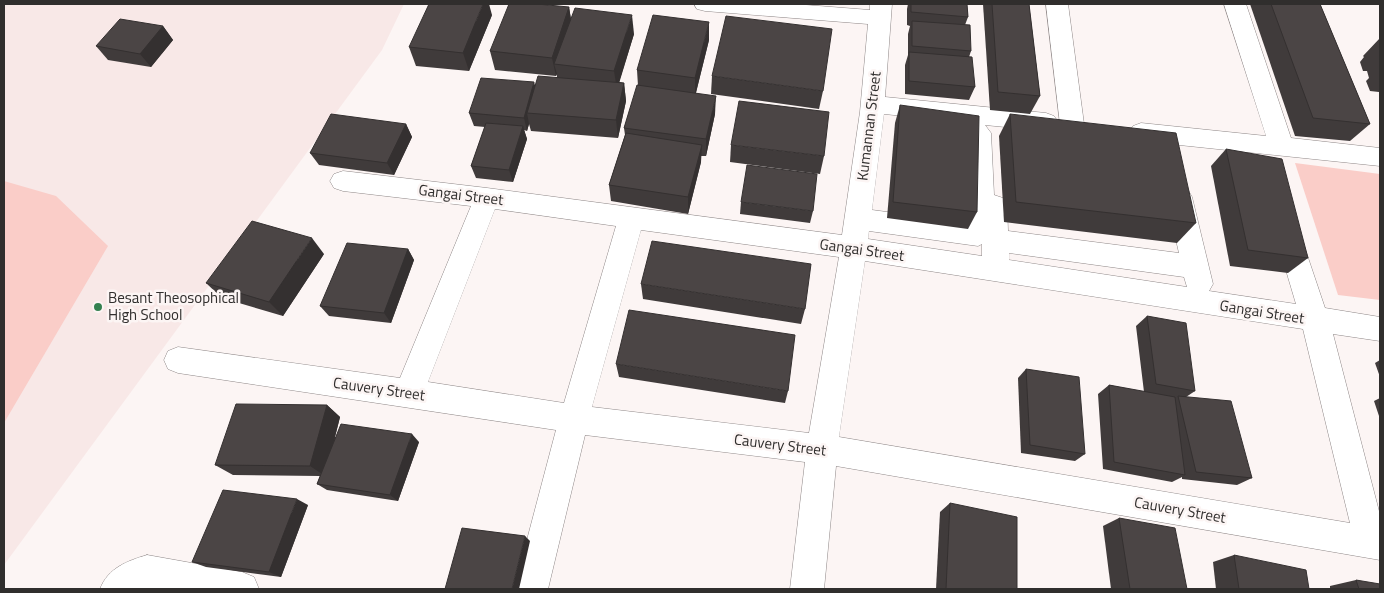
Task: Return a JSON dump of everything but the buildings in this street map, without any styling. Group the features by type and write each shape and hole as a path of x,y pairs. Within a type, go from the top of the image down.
{"street":[{"path":"705,4 881,11"},
{"path":"1057,4 1084,130"},
{"path":"1235,4 1270,152"},
{"name":"Kumannan Street","path":"808,589 822,449 858,219 872,108 881,11"},
{"path":"872,108 1084,130"},
{"path":"858,219 970,236 978,235 982,229 979,133 974,127 967,124 872,108"},
{"path":"996,271 992,137 995,133 1001,131 1084,130"},
{"path":"1119,137 1170,155 1270,152 1380,157"},
{"path":"1170,155 1203,303"},
{"name":"Gangai Street","path":"343,181 487,198 854,248 1380,329"},
{"path":"409,393 487,198"},
{"path":"1282,211 1315,320 1376,543"},
{"path":"531,589 574,419 631,219"},
{"path":"996,240 1195,267"},
{"name":"Cauvery Street","path":"178,360 574,419 822,449 1376,543"},
{"path":"125,582 147,572 242,589"}],"shaded area":[{"name":"Besant Theosophical High School","path":"4,4 404,4 382,50 4,565"},
{"path":"1295,163 1380,174 1380,300 1338,295"},
{"path":"4,181 56,196 108,246 4,423"}],"place":[{"name":"Besant Theosophical High School","path":"98,307"}]}
